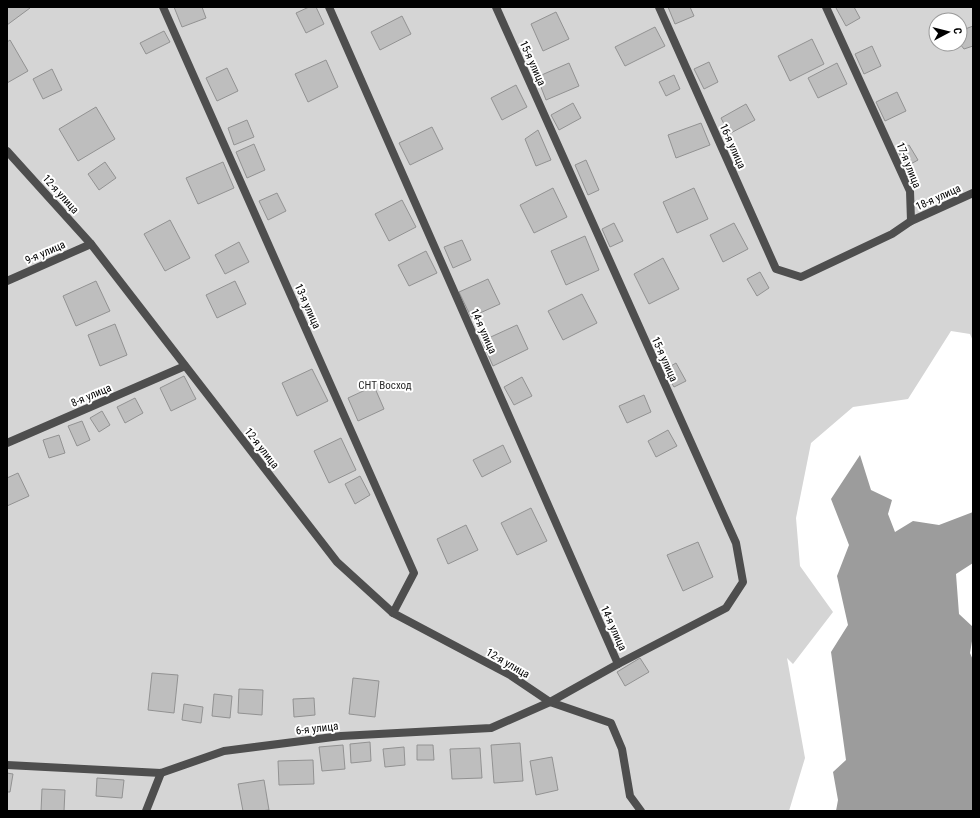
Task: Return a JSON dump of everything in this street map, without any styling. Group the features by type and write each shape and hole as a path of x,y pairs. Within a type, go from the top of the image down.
{"street":[{"name":"13-я улица","path":"163,7 414,573 393,613"},
{"name":"14-я улица","path":"330,7 618,664"},
{"name":"15-я улица","path":"496,7 733,536 738,551 743,582 726,608 618,664"},
{"name":"16-я улица","path":"659,7 776,269 801,277 892,234 911,221"},
{"name":"17-я улица","path":"826,7 910,191 911,221"},
{"name":"12-я улица","path":"7,151 91,244 337,562 393,613 510,675 550,702 610,723 622,749 630,796 641,811"},
{"name":"18-я улица","path":"911,221 973,193"},
{"name":"9-я улица","path":"7,281 91,244"},
{"name":"8-я улица","path":"7,443 185,366"},
{"name":"6-я улица","path":"7,765 160,773 224,751 341,736 491,728 550,702 618,664"},
{"path":"146,811 160,773"}],"green space":[{"name":"СНТ Восход","path":"7,7 973,7 973,341 970,334 951,331 908,399 853,407 811,443 796,518 800,566 833,612 793,664 787,658 805,758 789,811 7,811"}],"shaded area":[{"path":"860,455 871,490 892,500 888,514 895,532 913,521 939,525 973,512 973,563 956,574 959,614 973,627 970,653 973,660 973,811 836,811 838,800 833,772 846,760 831,652 848,625 837,576 849,545 831,499"}],"building":[{"path":"7,7 29,7 30,8 7,25"},
{"path":"174,7 202,7 206,18 182,27"},
{"path":"309,7 316,7 324,24 306,33 296,13"},
{"path":"668,7 690,7 694,16 675,24"},
{"path":"854,7 860,18 846,26 836,8"},
{"path":"556,12 569,39 543,51 531,24"},
{"path":"402,16 411,34 380,50 371,32"},
{"path":"973,26 973,46 968,48 968,28"},
{"path":"655,27 665,46 625,66 615,47"},
{"path":"164,31 170,42 146,54 140,43"},
{"path":"812,39 824,64 790,81 778,56"},
{"path":"10,40 28,71 7,83 7,42"},
{"path":"872,46 881,66 864,74 855,54"},
{"path":"326,60 338,87 308,102 295,74"},
{"path":"709,62 718,82 704,89 694,69"},
{"path":"569,63 579,86 546,100 537,77"},
{"path":"837,63 847,84 818,98 808,78"},
{"path":"227,68 238,91 217,101 206,78"},
{"path":"52,69 62,90 43,99 33,79"},
{"path":"674,75 680,89 666,96 659,82"},
{"path":"516,85 527,107 502,120 491,98"},
{"path":"897,92 906,111 885,121 876,102"},
{"path":"573,103 581,118 559,130 551,115"},
{"path":"746,104 755,120 729,134 721,118"},
{"path":"96,107 115,139 78,161 59,129"},
{"path":"247,120 254,137 234,145 228,128"},
{"path":"701,123 710,145 676,158 668,135"},
{"path":"432,127 443,149 410,165 399,143"},
{"path":"538,130 551,160 536,166 525,139"},
{"path":"254,144 265,170 247,178 236,152"},
{"path":"909,145 918,160 907,166 898,152"},
{"path":"586,160 599,190 588,195 575,165"},
{"path":"105,162 116,178 99,190 88,174"},
{"path":"223,162 234,188 198,204 186,178"},
{"path":"553,188 567,217 534,233 520,205"},
{"path":"694,188 708,219 677,233 663,202"},
{"path":"277,193 286,211 268,220 259,201"},
{"path":"402,200 416,227 389,241 375,214"},
{"path":"170,220 190,258 165,271 144,234"},
{"path":"614,223 623,241 610,247 602,229"},
{"path":"734,223 748,249 723,262 710,235"},
{"path":"585,236 599,270 566,285 551,251"},
{"path":"462,240 471,260 453,268 444,247"},
{"path":"239,242 249,262 225,274 215,255"},
{"path":"426,251 437,273 409,286 398,265"},
{"path":"663,258 679,289 649,304 634,274"},
{"path":"760,272 769,288 757,296 747,279"},
{"path":"488,279 500,304 471,317 459,292"},
{"path":"96,281 110,311 76,326 63,296"},
{"path":"235,281 246,304 217,318 206,295"},
{"path":"582,294 597,323 563,340 548,311"},
{"path":"115,324 127,355 100,366 88,335"},
{"path":"517,325 528,349 493,366 482,341"},
{"path":"676,363 686,381 674,387 664,370"},
{"path":"312,369 328,401 297,416 282,383"},
{"path":"184,376 196,399 171,411 160,388"},
{"path":"522,377 532,396 514,405 504,387"},
{"path":"374,386 384,409 358,421 348,398"},
{"path":"644,395 651,412 627,423 619,406"},
{"path":"135,398 143,413 125,423 117,407"},
{"path":"102,411 110,425 99,432 90,418"},
{"path":"82,421 90,440 77,446 68,426"},
{"path":"668,430 677,446 656,457 648,441"},
{"path":"59,435 65,453 49,458 43,440"},
{"path":"341,438 356,470 329,483 314,451"},
{"path":"503,445 511,462 482,477 473,460"},
{"path":"18,473 29,496 7,506 7,478"},
{"path":"360,476 370,495 355,504 345,484"},
{"path":"531,508 547,541 517,555 501,523"},
{"path":"466,525 478,550 448,564 437,539"},
{"path":"698,542 713,577 683,591 667,555"},
{"path":"640,658 649,672 625,686 617,672"},
{"path":"152,673 178,675 174,713 148,710"},
{"path":"353,678 379,681 375,717 349,714"},
{"path":"239,689 263,690 262,715 238,713"},
{"path":"214,694 232,696 230,718 212,716"},
{"path":"314,698 315,715 294,717 293,699"},
{"path":"184,704 203,707 201,723 182,720"},
{"path":"370,742 371,761 351,763 350,744"},
{"path":"520,743 523,781 494,783 491,745"},
{"path":"343,745 345,769 322,771 319,747"},
{"path":"417,745 433,745 434,760 417,760"},
{"path":"404,747 405,765 385,767 383,749"},
{"path":"480,748 482,778 452,779 450,749"},
{"path":"552,757 558,790 536,795 530,761"},
{"path":"313,760 314,784 279,785 278,761"},
{"path":"7,773 13,774 10,792 7,792"},
{"path":"97,778 124,780 122,798 96,796"},
{"path":"264,780 269,810 243,811 238,784"},
{"path":"42,789 65,790 64,811 41,811"}]}
